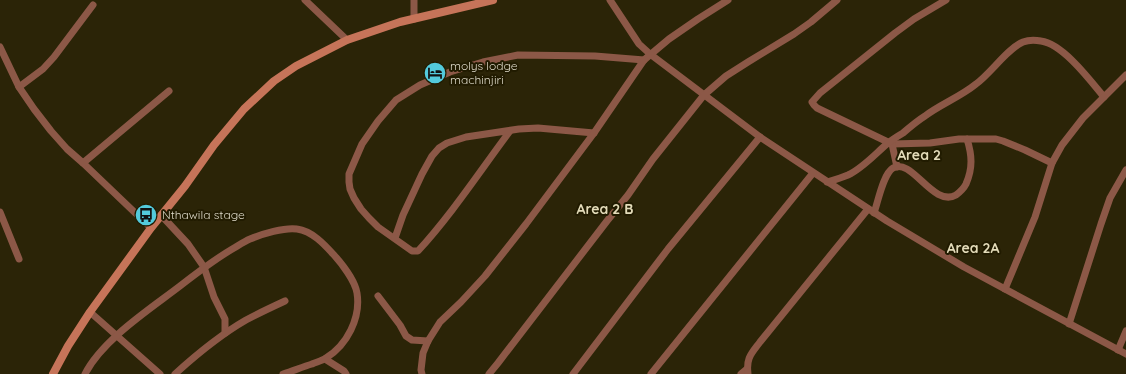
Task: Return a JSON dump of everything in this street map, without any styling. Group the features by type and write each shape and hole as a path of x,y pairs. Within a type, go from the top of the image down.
{"main road":[{"path":"53,374 68,346 90,312 151,228 185,186 214,144 244,109 274,81 296,66 347,40 380,28 493,0"}],"street":[{"path":"305,0 347,40"},
{"path":"414,0 414,19"},
{"path":"610,0 635,37 650,54 760,137 871,211 929,247 1126,354"},
{"path":"422,374 421,370 424,353 428,341 440,322 485,276 522,230 594,133 644,60 698,19 728,0"},
{"path":"489,374 628,194 653,159 704,95 726,76 811,22 837,0"},
{"path":"946,0 914,19 895,33 820,93 812,102 818,108 890,144 930,143 983,138 1003,141 1052,163"},
{"path":"19,87 43,69 54,57 93,5"},
{"path":"828,182 848,175 936,108 977,84 1016,46 1025,41 1042,41 1061,51 1074,62 1104,97"},
{"path":"0,47 19,87 51,131 67,149 151,228"},
{"path":"510,131 458,201 418,251 412,251 378,226 361,209 350,189 349,174 362,144 382,116 396,100 420,85 450,72 483,62 518,55 588,56 644,60"},
{"path":"1005,289 1035,217 1052,163 1062,145 1083,118 1126,75"},
{"path":"83,163 169,91"},
{"path":"395,238 403,215 422,174 432,156 439,148 447,143 466,137 538,128 594,133"},
{"path":"573,374 668,248 760,137"},
{"path":"741,374 748,371 747,363 749,358 760,342 871,211 889,172 893,168 897,167 906,168 941,196 947,198 953,197 965,186 971,165 971,152 967,139"},
{"path":"890,144 897,167"},
{"path":"1069,324 1110,198 1126,170"},
{"path":"651,374 813,173"},
{"path":"0,212 19,259"},
{"path":"161,215 188,244 204,267 214,297 225,319 225,333"},
{"path":"86,374 96,357 117,336 204,267 250,239 278,231 298,229 317,238 338,260 351,279 357,292 356,316 351,331 333,353 325,359 283,374"},
{"path":"378,296 400,325 406,336 412,340 428,341"},
{"path":"175,374 225,333 246,320 285,301"},
{"path":"90,312 160,374"},
{"path":"1118,350 1126,331"},
{"path":"325,359 344,371 346,374"}],"place":[{"name":"molys lodge machinjiri","path":"435,73"},
{"name":"Nthawila stage","path":"146,215"}],"district":[{"name":"Area 2","path":"919,155"},
{"name":"Area 2 B","path":"605,209"},
{"name":"Area 2A","path":"973,248"}]}
